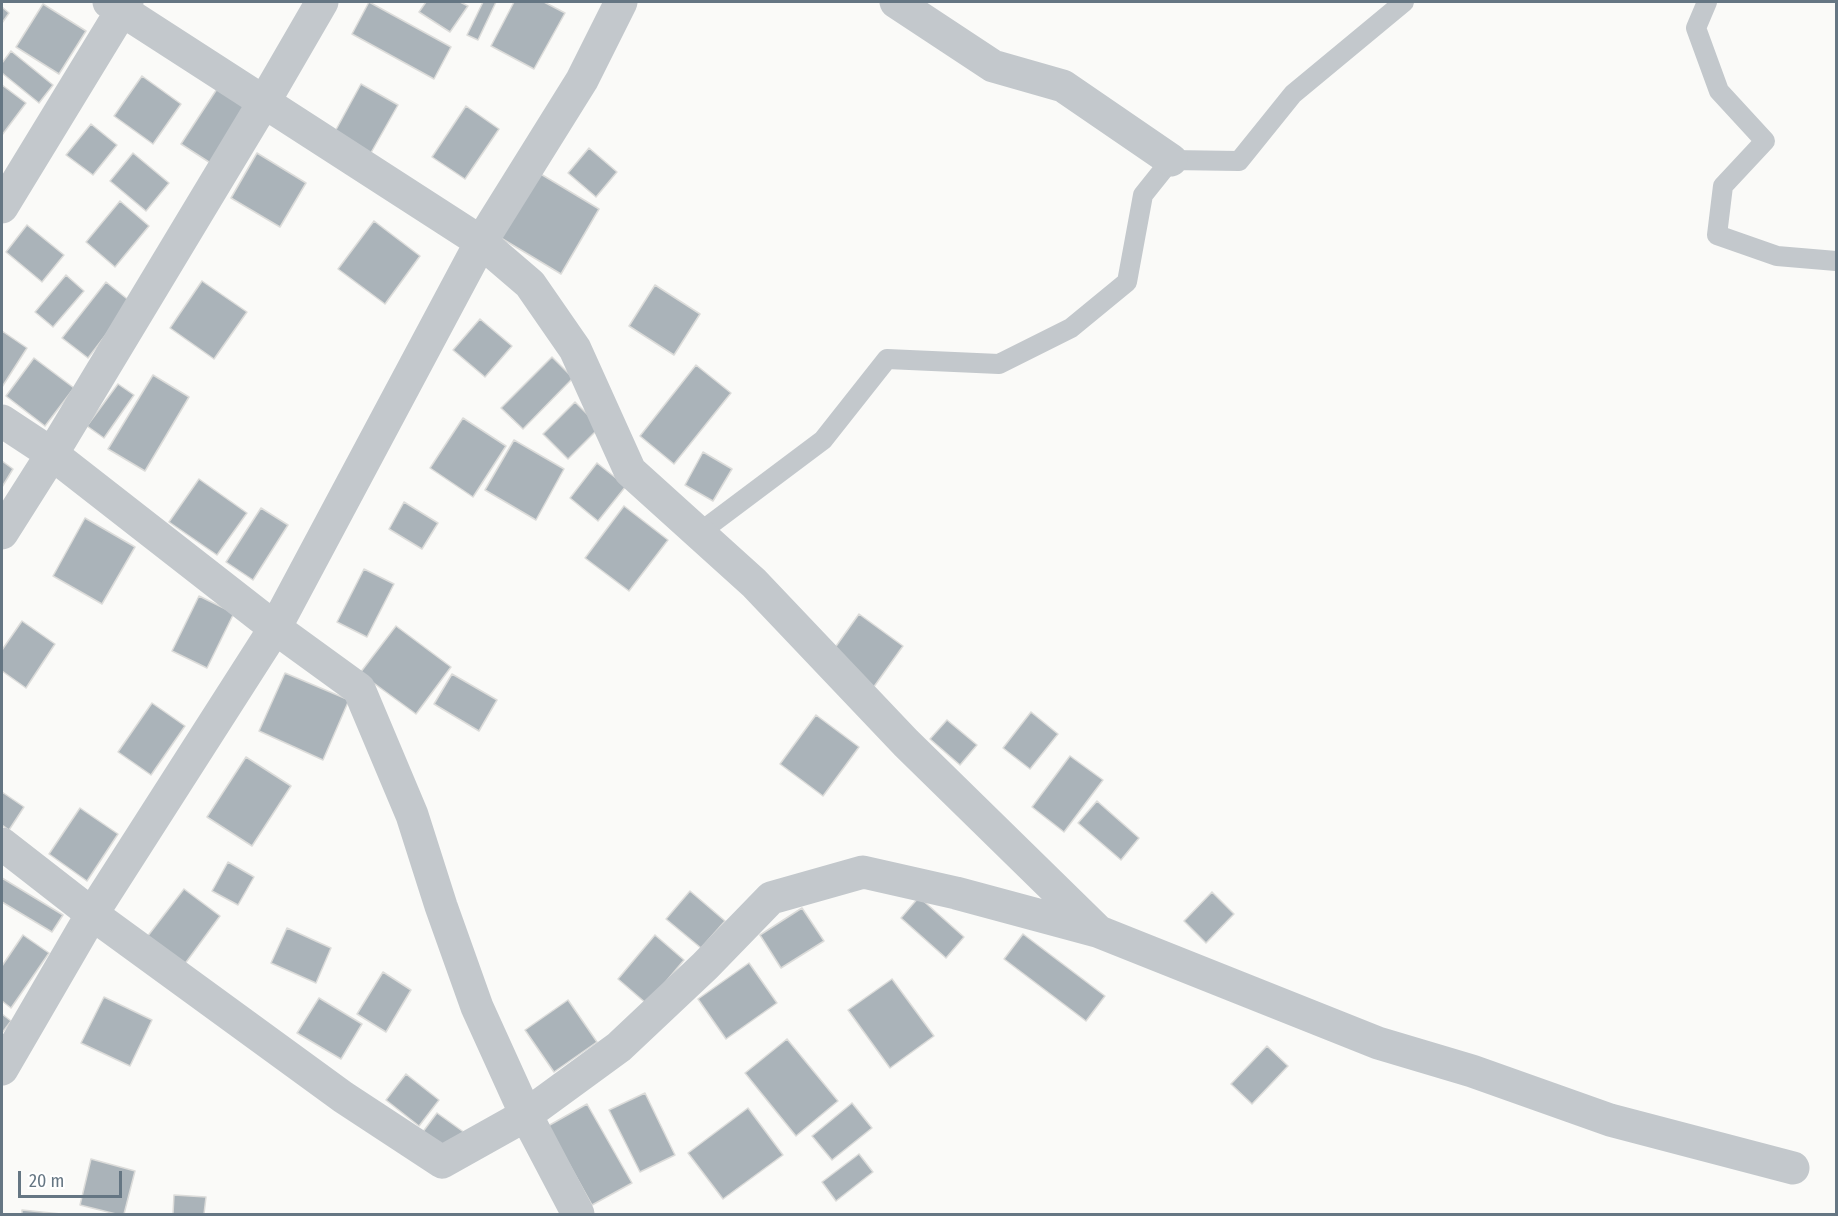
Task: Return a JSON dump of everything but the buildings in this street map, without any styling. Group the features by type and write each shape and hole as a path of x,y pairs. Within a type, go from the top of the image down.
{"street":[{"path":"2,533 264,102 322,2"},
{"path":"2,1069 93,914 275,628 481,242 582,80 621,2"},
{"path":"896,2 993,66 1064,86 1171,160"},
{"path":"2,207 119,4 264,102 481,242 530,284 575,350 630,471 754,583 906,743 1097,931"},
{"path":"2,421 51,454 275,628 359,689 412,815 477,1007 526,1115 578,1215"},
{"path":"2,844 93,914 343,1097 442,1162 526,1115 619,1047 705,966 771,898 863,873 957,893 1097,931 1378,1043 1472,1071 1610,1120 1793,1168"}],"lane":[{"path":"699,533 823,440 887,359 999,364 1071,328 1127,282 1143,195 1171,160 1239,161 1293,94 1404,2"},
{"path":"1707,2 1696,27 1719,91 1765,141 1723,186 1717,235 1777,256 1836,261"}]}
